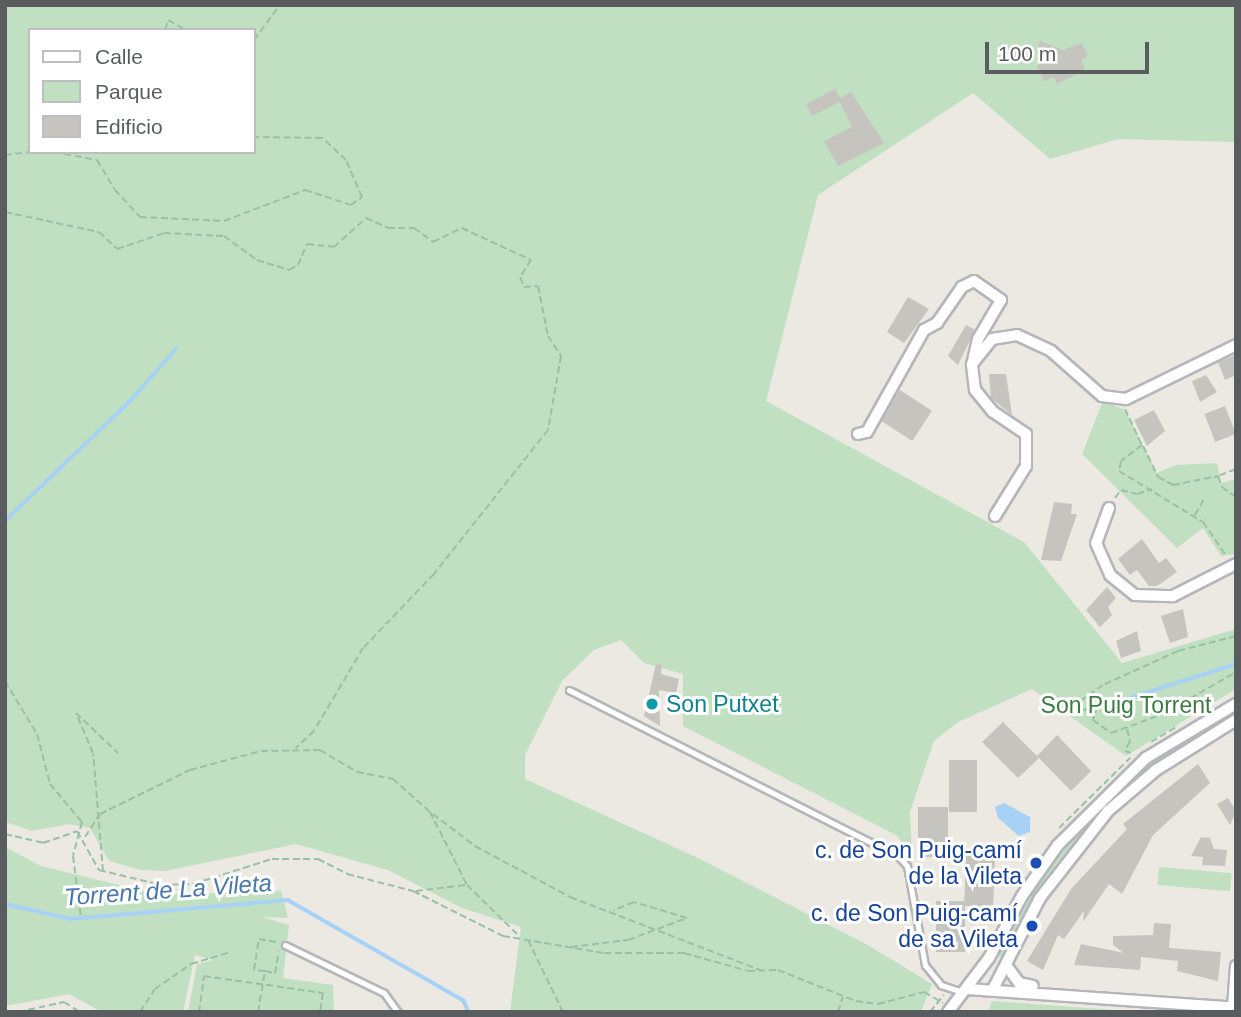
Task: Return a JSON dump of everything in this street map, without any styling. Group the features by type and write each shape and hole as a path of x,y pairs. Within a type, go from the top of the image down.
{"street":[{"path":"858,434 867,432 924,330 937,323 962,287 974,281 1001,300 978,339 972,364 975,390 993,412 1026,434 1026,466 995,516"},
{"path":"972,364 992,339 1017,335 1051,351 1102,396 1126,399 1236,345"},
{"path":"1109,508 1096,543 1110,575 1135,595 1173,596 1233,564"},
{"path":"949,1011 989,958 1022,895 1058,845 1123,777 1171,740 1236,704"},
{"path":"989,989 1006,965 1041,898 1108,811 1156,770 1236,720"},
{"path":"989,958 989,989"},
{"path":"1006,965 1019,983 1045,993"},
{"path":"966,991 989,989 1234,1007 1236,966"}],"lane":[{"path":"569,691 899,857 907,866 925,965 941,985 966,991"},
{"path":"285,946 384,993 398,1012"}],"path":[{"path":"256,37 280,5"},
{"path":"166,28 168,20 182,28"},
{"path":"65,154 97,160 115,190 140,217 224,220 305,190 351,205 362,197 346,160 322,138 256,137"},
{"path":"5,155 28,152"},
{"path":"5,212 99,232 117,249 164,233 224,236 257,260 289,270 298,265 307,244 334,247 366,218 388,228 414,228 433,242 462,228 531,260 520,277 524,287 538,286 548,336 561,356 548,430 435,574 363,648 314,731 296,748"},
{"path":"1125,410 1158,477 1173,485 1218,476 1236,469"},
{"path":"1142,445 1121,461 1119,471 1195,516 1220,542 1233,564"},
{"path":"1218,476 1222,487 1236,497"},
{"path":"1118,492 1153,489"},
{"path":"1195,516 1205,497"},
{"path":"1236,636 1178,652 1080,697 1081,711 1097,706 1093,720 1111,733 1127,728 1236,672"},
{"path":"5,681 37,734 50,784 82,822 73,856 81,918"},
{"path":"103,872 93,753 76,713 118,752"},
{"path":"1127,728 1125,751 1130,753"},
{"path":"84,839 100,814 190,770 261,751 296,748 320,750 357,772 393,779 430,812 475,846 570,897 614,910 650,929 761,971"},
{"path":"430,812 467,885 518,935 528,939 566,948 684,953 761,971 813,979 844,996 877,1004 924,992 940,1000 949,1011"},
{"path":"5,834 43,843 78,832"},
{"path":"78,832 84,839 89,856 103,872 161,885 193,884 272,859 308,859 413,891 469,923 502,936 518,935"},
{"path":"413,891 467,885"},
{"path":"566,948 628,940 650,929 687,918 634,902 614,910"},
{"path":"259,939 280,942 275,973 265,971 254,970 259,939"},
{"path":"528,939 563,1012"},
{"path":"140,1012 155,989 191,964 228,953"},
{"path":"258,1012 265,971"},
{"path":"199,1012 204,976 323,993 320,1012"},
{"path":"930,1012 949,987"},
{"path":"838,1012 844,996"},
{"path":"18,1012 64,1002 80,1012"}],"green space":[{"name":"Son Puig Torrent","path":"5,5 1236,5 1236,142 1118,139 1050,159 973,93 818,195 766,401 1024,542 1122,663 1236,629 1236,689 1126,756 1032,689 958,722 934,741 910,812 912,854 896,835 683,726 683,674 644,663 621,640 594,650 562,681 525,755 525,779 696,857 866,944 932,984 921,1012 510,1012 521,927 462,908 388,870 296,844 165,871 141,870 109,861 90,828 69,824 32,831 5,822"},
{"path":"1103,401 1125,410 1157,473 1176,465 1217,463 1221,483 1236,479 1236,554 1221,556 1203,528 1177,548 1082,454"},
{"path":"1236,709 1171,752 1102,810 1057,863 1001,958 997,956 1038,883 1083,825 1169,748"},
{"path":"5,847 41,866 160,895 281,891 288,918 262,917 289,925 283,978 333,985 334,1012 188,1012 197,964 213,960 195,955 183,1012 102,1012 69,994 5,1006"},
{"path":"1159,867 1232,873 1230,891 1157,885"},
{"path":"992,1001 1141,1012 988,1012"}],"water":[{"path":"1004,803 1030,817 1030,832 1019,836 998,818 995,807"}],"building":[{"path":"1040,41 1063,50 1082,43 1088,56 1081,60 1085,70 1057,84 1053,77 1044,81 1037,66 1049,56 1036,52"},
{"path":"835,89 840,98 851,92 884,143 838,166 824,141 852,127 840,102 812,116 806,104"},
{"path":"908,297 929,309 904,343 887,332"},
{"path":"966,325 975,330 958,365 948,356"},
{"path":"1236,355 1236,375 1225,380 1218,362"},
{"path":"989,374 1006,374 1012,415 991,398"},
{"path":"1206,375 1217,392 1200,402 1192,381"},
{"path":"900,390 932,411 912,441 880,420"},
{"path":"1225,406 1236,434 1215,442 1204,414"},
{"path":"1154,410 1165,431 1147,446 1134,420"},
{"path":"1054,502 1072,504 1071,514 1077,514 1061,561 1041,560"},
{"path":"1142,539 1159,563 1166,558 1177,572 1157,586 1149,586 1137,570 1130,575 1118,559"},
{"path":"1107,587 1116,598 1108,607 1112,615 1100,627 1086,610"},
{"path":"1183,609 1188,637 1170,643 1161,616"},
{"path":"1137,631 1141,651 1121,658 1116,641"},
{"name":"Son Putxet","path":"656,664 662,665 661,674 679,679 676,693 659,690 660,726 644,716"},
{"path":"1003,722 1037,756 1057,735 1091,771 1071,791 1039,758 1018,778 982,742"},
{"path":"949,760 977,760 977,812 949,812"},
{"path":"1198,764 1210,783 1153,835 1122,894 1109,884 1083,922 1084,911 1064,939 1058,935 1043,970 1027,961 1071,889 1127,829 1123,824"},
{"path":"1228,798 1236,811 1230,825 1217,804"},
{"path":"918,807 948,807 948,857 918,857"},
{"path":"1201,837 1210,838 1214,849 1227,850 1225,866 1202,865 1203,857 1191,856"},
{"path":"966,854 995,855 993,907 964,906"},
{"path":"936,901 965,901 965,952 936,952"},
{"path":"1154,923 1171,924 1169,948 1221,952 1218,981 1177,971 1178,961 1141,957 1140,970 1074,965 1081,944 1124,953 1113,945 1113,936 1153,935"}],"waterway":[{"path":"5,521 131,400 176,349"},
{"path":"1100,697 1117,702 1236,664"},
{"name":"Torrent de La Vileta","path":"5,904 71,919 288,900 464,1001 469,1012"}],"place":[{"name":"Son Putxet","path":"652,704"},
{"name":"c. de Son Puig-camí de la Vileta","path":"1036,863"},
{"name":"c. de Son Puig-camí de sa Vileta","path":"1032,926"}]}
